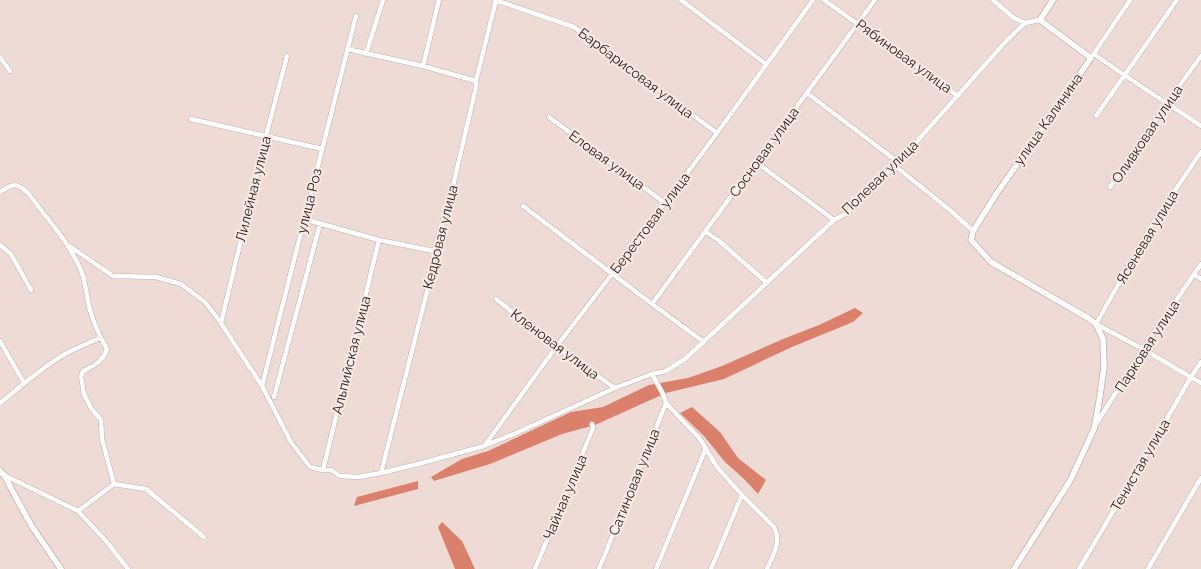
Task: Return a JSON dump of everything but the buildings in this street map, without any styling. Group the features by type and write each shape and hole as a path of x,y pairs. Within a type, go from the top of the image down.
{"street":[{"path":"366,54 383,0"},
{"path":"423,66 439,0"},
{"name":"Кедровая улица","path":"381,473 430,280 434,251 453,186 496,0"},
{"name":"Барбарисовая улица","path":"496,0 574,27 717,133"},
{"path":"681,0 766,64"},
{"name":"Берестовая улица","path":"484,446 717,133 813,0"},
{"name":"Рябиновая улица","path":"824,0 958,96"},
{"name":"Сосновая улица","path":"652,304 875,0"},
{"path":"993,0 1014,18 1025,23 1040,20 1201,126"},
{"path":"1040,20 1052,0"},
{"name":"улица Калинина","path":"1096,324 1000,269 971,240 973,231 997,193 1130,0"},
{"path":"1096,116 1177,0"},
{"name":"улица Роз","path":"262,386 356,16"},
{"name":"Полевая улица","path":"68,244 113,276 156,277 181,284 205,302 262,386 291,442 310,468 331,470 340,476 358,477 381,473 484,446 615,388 652,374 666,371 685,359 834,220 846,213 897,164 1007,40 1025,23"},
{"path":"347,50 423,66 476,81"},
{"name":"Лилейная улица","path":"221,323 287,56"},
{"name":"Оливковая улица","path":"1110,187 1201,56"},
{"path":"0,57 10,71"},
{"path":"807,93 897,164 973,231"},
{"name":"Еловая улица","path":"549,118 665,203"},
{"path":"191,119 322,149"},
{"name":"Ясеневая улица","path":"1096,324 1153,223 1201,152"},
{"path":"756,162 834,220"},
{"path":"0,192 12,185 20,186 28,193 68,244 82,272 90,311 100,338 107,349 105,356 95,366 83,371 80,376 84,394 100,420 102,439 114,484"},
{"path":"523,206 704,342"},
{"path":"304,220 379,240 434,251"},
{"name":"улица Роз","path":"274,397 320,224"},
{"path":"706,232 718,240 767,283"},
{"name":"Альпийская улица","path":"323,470 379,240"},
{"path":"0,245 11,254 31,290"},
{"name":"Парковая улица","path":"1094,429 1143,349 1201,264"},
{"path":"1194,274 1201,279"},
{"name":"Кленовая улица","path":"496,299 556,347 615,388"},
{"path":"1096,324 1201,383"},
{"path":"1014,569 1071,479 1094,429 1100,402 1104,367 1103,339 1096,324"},
{"path":"0,403 42,369 65,354 100,338"},
{"path":"0,341 24,383"},
{"name":"Тенистая улица","path":"1079,569 1201,362"},
{"path":"652,374 666,403 700,439 717,467 778,533 778,542 767,569"},
{"name":"Сатиновая улица","path":"599,569 666,403"},
{"name":"Чайная улица","path":"535,569 594,428 592,424"},
{"path":"656,569 706,448"},
{"path":"2,473 78,511 106,541 128,569"},
{"path":"2,473 31,525 61,569"},
{"path":"1148,569 1201,478"},
{"path":"78,511 114,484 146,489 204,537"},
{"path":"711,569 742,495"}],"shaded area":[{"path":"855,308 863,313 853,322 792,347 724,379 666,393 595,425 562,434 490,464 434,481 431,477 462,459 488,451 571,412 603,407 649,385 688,378 722,366"},
{"path":"692,407 720,432 738,458 766,480 758,494 725,462 704,436 680,413"},
{"path":"418,481 418,489 354,506 357,497"},
{"path":"442,522 462,541 475,569 455,569 438,527"}]}
